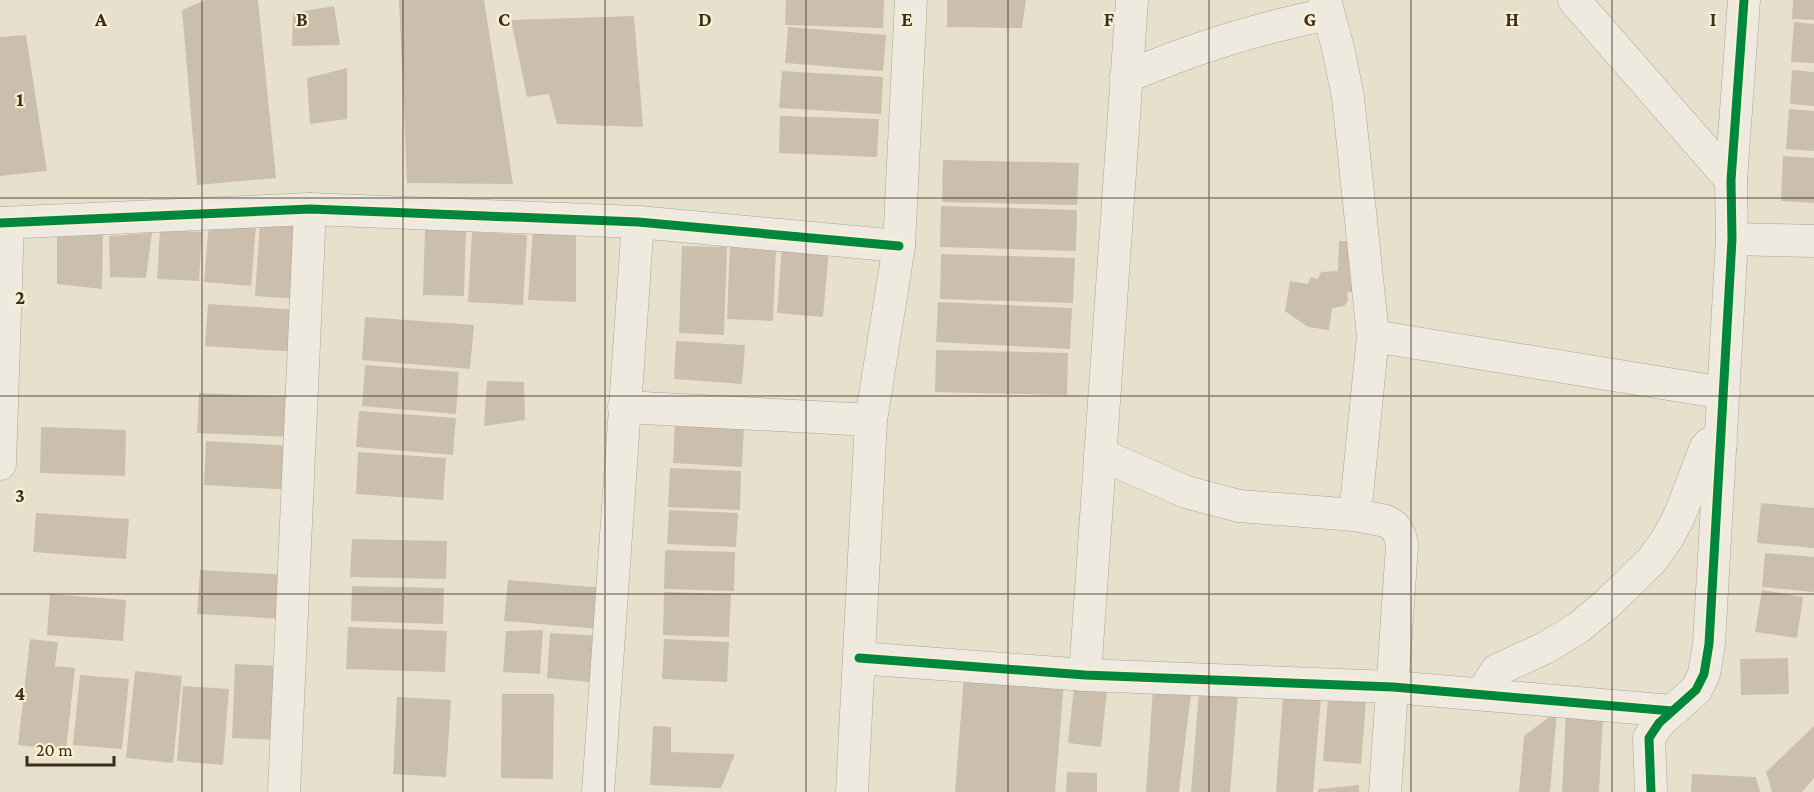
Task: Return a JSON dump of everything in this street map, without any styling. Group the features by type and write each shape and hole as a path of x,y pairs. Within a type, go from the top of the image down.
{"street":[{"path":"852,792 871,420 899,246 911,0"},
{"path":"1085,675 1132,0"},
{"path":"1574,0 1731,180"},
{"path":"1651,792 1649,738 1659,723 1696,690 1704,674 1707,654 1732,239 1731,180 1744,0"},
{"path":"1126,77 1228,38 1326,7 1338,48 1348,97 1373,336 1355,514"},
{"path":"0,464 4,223 310,209 638,222 899,246"},
{"path":"284,792 310,209"},
{"path":"598,792 638,222"},
{"path":"1732,239 1814,241"},
{"path":"1373,336 1724,393"},
{"path":"624,407 871,420"},
{"path":"1487,695 1488,684 1497,670 1545,648 1578,628 1607,604 1652,560 1679,518 1706,447 1715,442 1721,443"},
{"path":"1100,454 1186,492 1239,506 1355,514 1386,521 1395,527 1402,546 1385,792"},
{"path":"859,658 1085,675 1393,687 1672,711"}],"building":[{"path":"206,0 258,0 276,178 197,185 182,10"},
{"path":"399,0 484,0 513,184 407,183"},
{"path":"786,0 884,0 883,28 785,25"},
{"path":"947,0 1026,0 1022,28 947,27"},
{"path":"1793,0 1814,0 1814,20 1792,19"},
{"path":"334,6 340,45 292,46 293,13"},
{"path":"634,16 643,127 557,124 549,94 527,97 511,20"},
{"path":"1794,22 1814,24 1814,63 1791,62"},
{"path":"788,27 886,35 883,71 785,63"},
{"path":"26,35 47,171 0,176 0,37"},
{"path":"347,68 347,119 310,124 307,78"},
{"path":"1792,70 1814,72 1814,106 1790,104"},
{"path":"782,71 883,77 881,114 779,108"},
{"path":"1789,109 1814,111 1814,151 1786,149"},
{"path":"780,116 879,119 877,157 779,153"},
{"path":"1783,156 1814,158 1814,203 1781,201"},
{"path":"943,160 1079,163 1077,205 942,202"},
{"path":"941,206 1077,210 1076,251 940,247"},
{"path":"260,222 306,225 300,299 255,296"},
{"path":"209,223 256,226 251,286 204,282"},
{"path":"103,225 102,289 57,284 57,230"},
{"path":"425,228 466,229 464,296 423,295"},
{"path":"160,230 202,232 199,281 157,279"},
{"path":"533,230 576,232 576,302 528,300"},
{"path":"472,232 527,235 523,305 468,302"},
{"path":"152,233 146,278 110,277 109,236"},
{"path":"1339,241 1359,241 1359,291 1347,292 1348,301 1344,306 1332,308 1329,330 1308,327 1285,311 1290,281 1308,284 1311,277 1318,279 1321,272 1338,271"},
{"path":"782,245 829,248 823,317 777,313"},
{"path":"682,246 727,247 724,335 679,333"},
{"path":"730,246 776,248 773,321 727,319"},
{"path":"941,254 1075,258 1073,303 940,299"},
{"path":"938,302 1072,308 1070,349 936,342"},
{"path":"208,304 301,310 298,352 205,346"},
{"path":"365,317 474,325 470,369 362,360"},
{"path":"676,341 745,345 742,384 674,379"},
{"path":"936,350 1068,353 1067,395 935,392"},
{"path":"365,365 459,372 456,414 362,406"},
{"path":"487,381 524,382 525,420 484,426"},
{"path":"199,393 294,397 293,437 197,433"},
{"path":"359,411 456,418 453,455 356,447"},
{"path":"675,423 744,427 742,467 673,463"},
{"path":"41,427 126,430 125,476 40,473"},
{"path":"206,441 295,446 293,490 204,485"},
{"path":"358,452 446,458 443,500 356,494"},
{"path":"670,468 741,471 740,510 668,507"},
{"path":"1761,503 1814,508 1814,548 1757,543"},
{"path":"669,510 738,513 736,547 667,544"},
{"path":"36,513 129,519 126,559 33,552"},
{"path":"352,539 447,541 446,579 350,577"},
{"path":"665,550 735,552 734,591 664,589"},
{"path":"1765,553 1814,557 1814,592 1762,587"},
{"path":"200,570 288,575 285,619 197,614"},
{"path":"508,580 604,588 600,629 504,621"},
{"path":"352,586 444,588 443,624 351,621"},
{"path":"1762,590 1803,597 1797,638 1755,632"},
{"path":"664,592 731,594 729,637 663,635"},
{"path":"50,594 126,600 123,641 47,635"},
{"path":"348,627 447,631 445,672 346,669"},
{"path":"543,630 540,674 503,672 506,631"},
{"path":"550,633 604,636 600,683 547,678"},
{"path":"30,639 58,642 55,666 75,668 66,750 18,745"},
{"path":"664,639 729,642 727,682 662,679"},
{"path":"1788,658 1789,694 1741,695 1740,659"},
{"path":"235,664 279,666 275,740 232,738"},
{"path":"135,671 182,676 173,763 126,758"},
{"path":"80,675 129,679 122,749 73,745"},
{"path":"964,675 1064,682 1055,792 955,792"},
{"path":"183,686 229,689 223,765 177,761"},
{"path":"1074,687 1107,690 1101,747 1068,743"},
{"path":"1153,690 1191,693 1179,792 1146,792"},
{"path":"1199,690 1238,693 1230,792 1191,792"},
{"path":"502,694 554,694 553,779 501,778"},
{"path":"1283,695 1321,698 1313,792 1276,792"},
{"path":"397,697 451,700 446,777 393,774"},
{"path":"1328,698 1366,701 1361,764 1323,761"},
{"path":"1557,711 1550,792 1519,792 1524,736"},
{"path":"1566,712 1603,714 1599,792 1562,792"},
{"path":"653,726 671,727 671,752 735,754 721,788 650,785"},
{"path":"1814,726 1814,778 1802,792 1772,792 1766,772"},
{"path":"1067,772 1097,773 1097,792 1066,792"},
{"path":"1692,774 1756,777 1760,792 1691,792"},
{"path":"1359,785 1359,792 1318,792 1318,789"}],"cycle path":[{"path":"1651,792 1649,738 1659,723 1696,690 1704,674 1709,644 1732,239 1731,180 1744,0"},
{"path":"0,223 310,209 638,222 899,246"},
{"path":"859,658 1085,675 1393,687 1672,711"}]}
